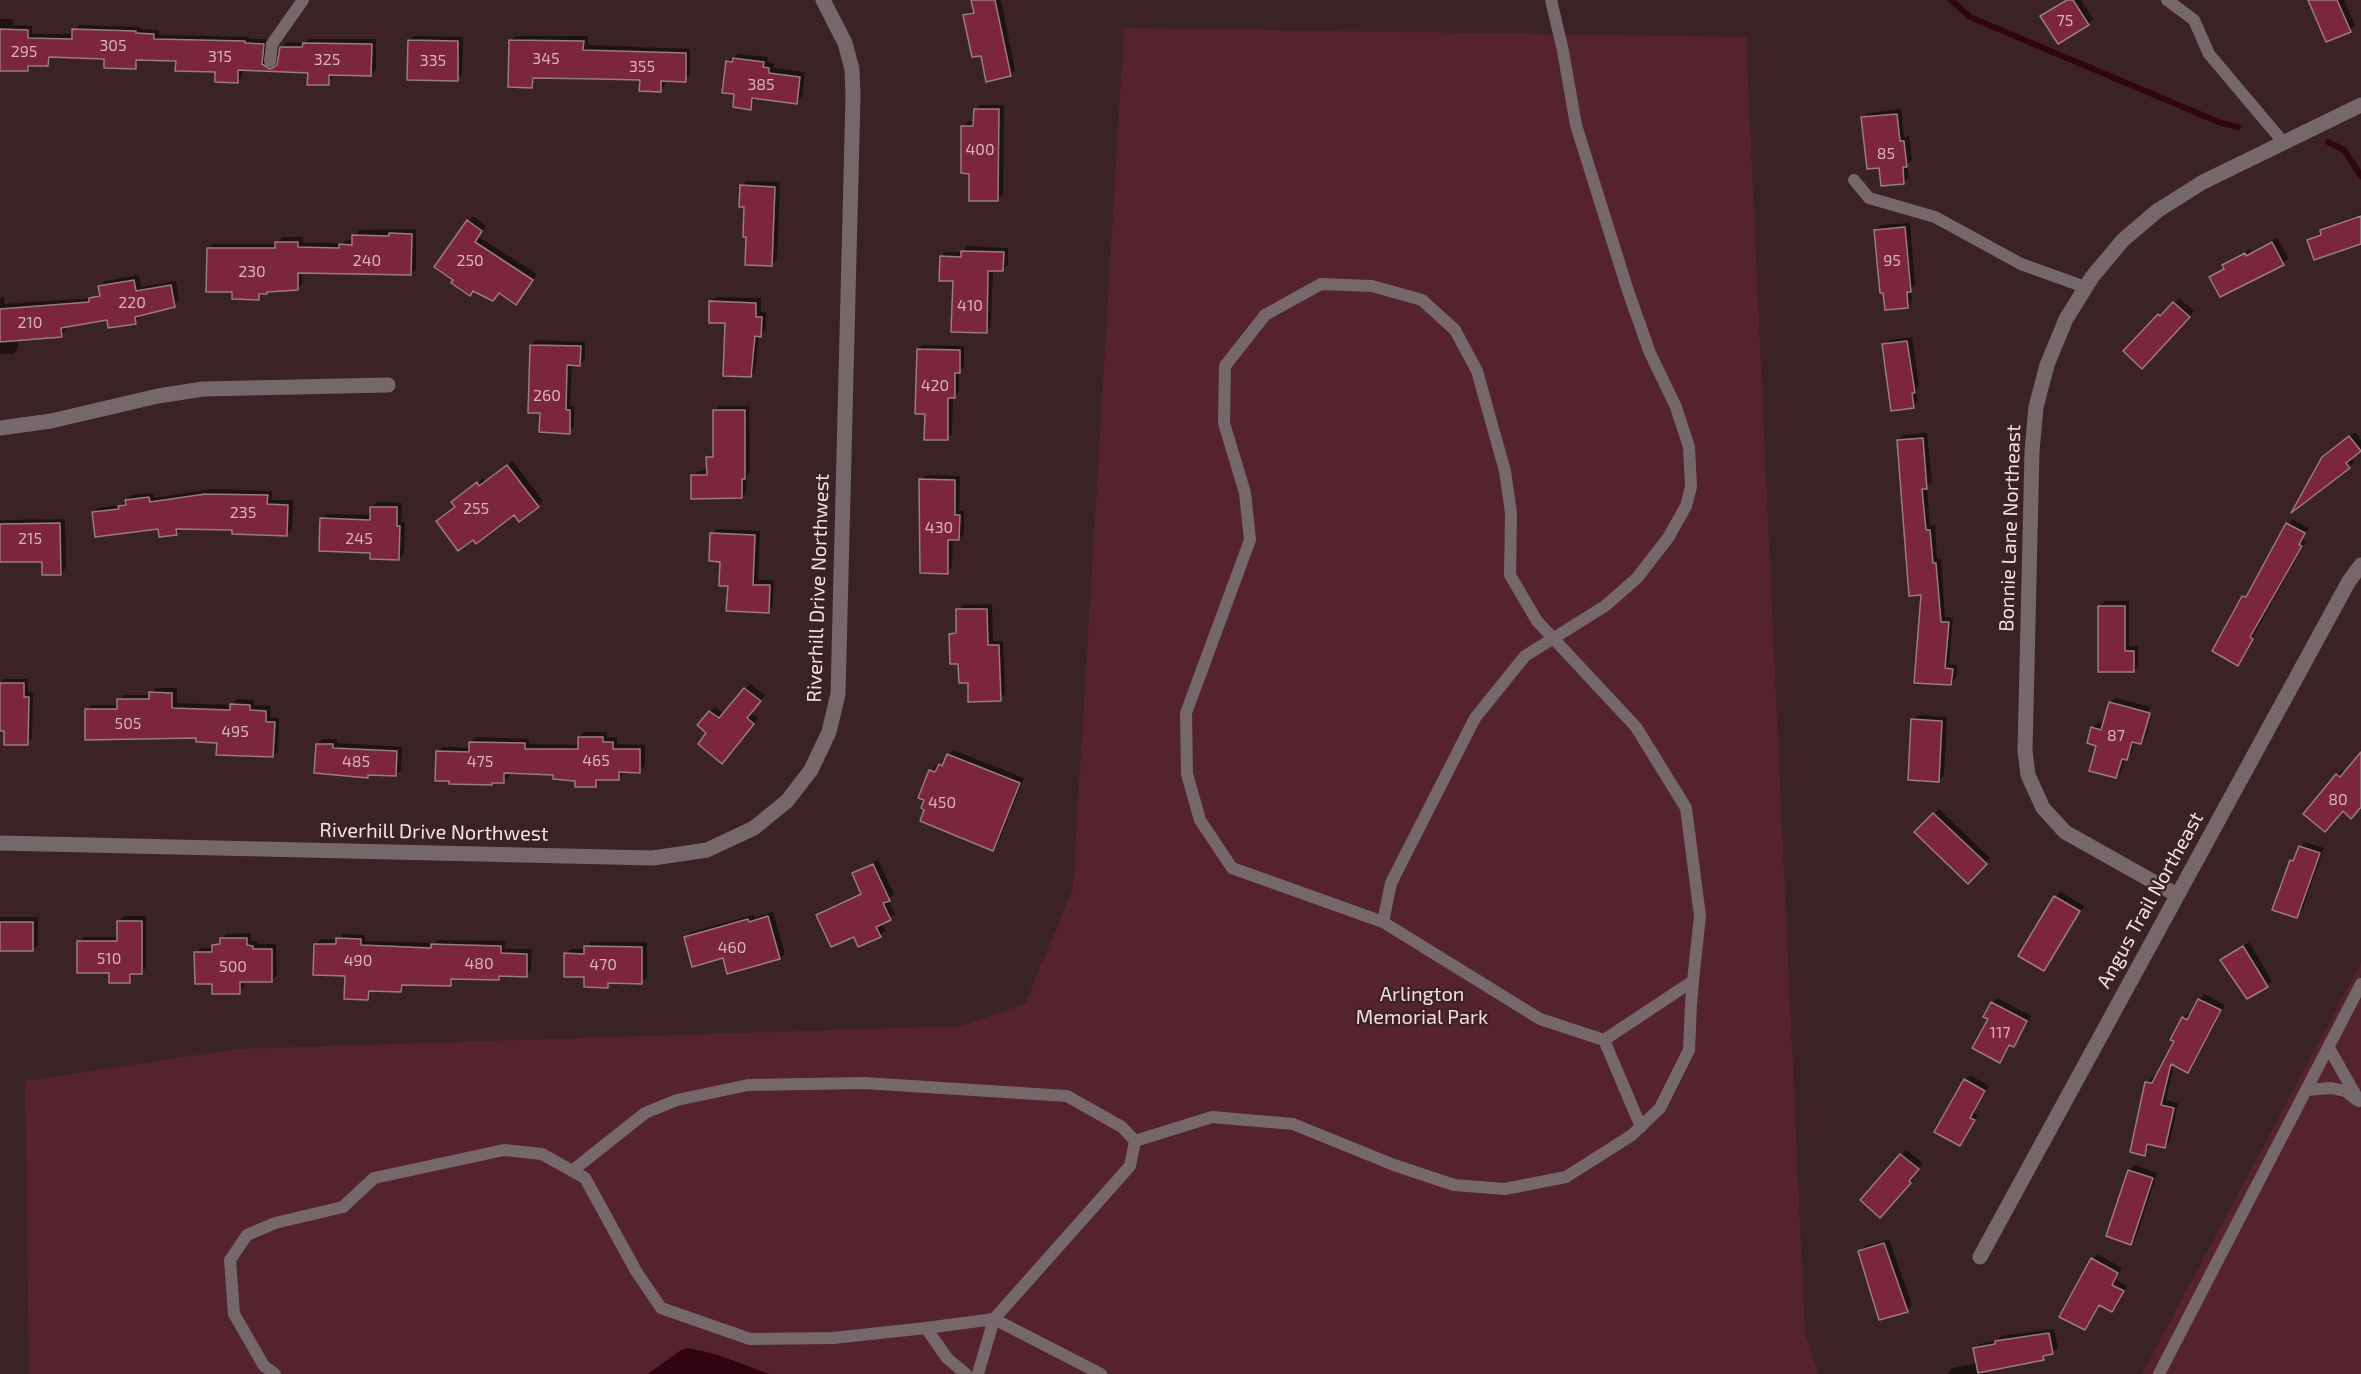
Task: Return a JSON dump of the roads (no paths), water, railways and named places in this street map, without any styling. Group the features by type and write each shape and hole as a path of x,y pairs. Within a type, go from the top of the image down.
{"street":[{"name":"Riverhill Drive Northwest","path":"0,843 653,858 707,850 754,828 787,801 811,770 829,732 838,694 853,96 852,69 845,43 835,18 823,0"},
{"name":"Bonnie Lane Northeast","path":"2177,895 2064,832 2043,808 2028,776 2025,751 2031,450 2036,407 2047,365 2066,319 2085,287 2123,240 2157,211 2203,182 2361,105"},
{"path":"0,428 51,421 158,396 203,389 388,385"},
{"name":"Angus Trail Northeast","path":"1980,1257 2349,581 2361,565"}],"lane":[{"path":"270,61 272,44 303,0"},
{"path":"1383,922 1391,883 1475,718 1525,656 1605,606 1637,578 1668,538 1686,506 1691,487 1689,447 1676,407 1650,353 1605,223 1576,125 1551,0"},
{"path":"2168,0 2194,20 2209,54 2284,143"},
{"path":"1854,180 1869,198 1935,217 2021,264 2085,287"},
{"path":"1135,1141 1212,1118 1293,1124 1394,1165 1454,1185 1505,1189 1566,1177 1641,1127 1660,1108 1689,1050 1700,916 1686,808 1636,727 1537,621 1510,575 1511,513 1505,471 1477,371 1455,330 1422,300 1372,285 1321,284 1264,315 1225,366 1224,423 1245,493 1250,540 1186,713 1187,774 1200,820 1232,868 1383,922 1540,1019 1604,1040 1641,1127"},
{"path":"1604,1040 1694,981"},
{"path":"2159,1374 2361,984"},
{"path":"2329,1048 2360,1103"},
{"path":"573,1171 645,1113 677,1100 748,1085 864,1083 1067,1096 1122,1127 1135,1141"},
{"path":"2307,1090 2331,1088 2346,1091 2360,1103"},
{"path":"978,1374 994,1319 1130,1166 1135,1141"},
{"path":"275,1374 264,1366 234,1314 230,1260 247,1235 275,1223 343,1207 374,1178 504,1150 542,1154 585,1178 636,1271 661,1308 750,1339 833,1338 994,1319 1101,1374"},
{"path":"926,1328 947,1358 966,1374"}],"waterway":[{"path":"1951,0 1970,17 2221,123 2238,127"},
{"path":"2328,142 2344,150 2361,176"}],"park label":[{"name":"Arlington Memorial Park","path":"1422,1006"}]}
